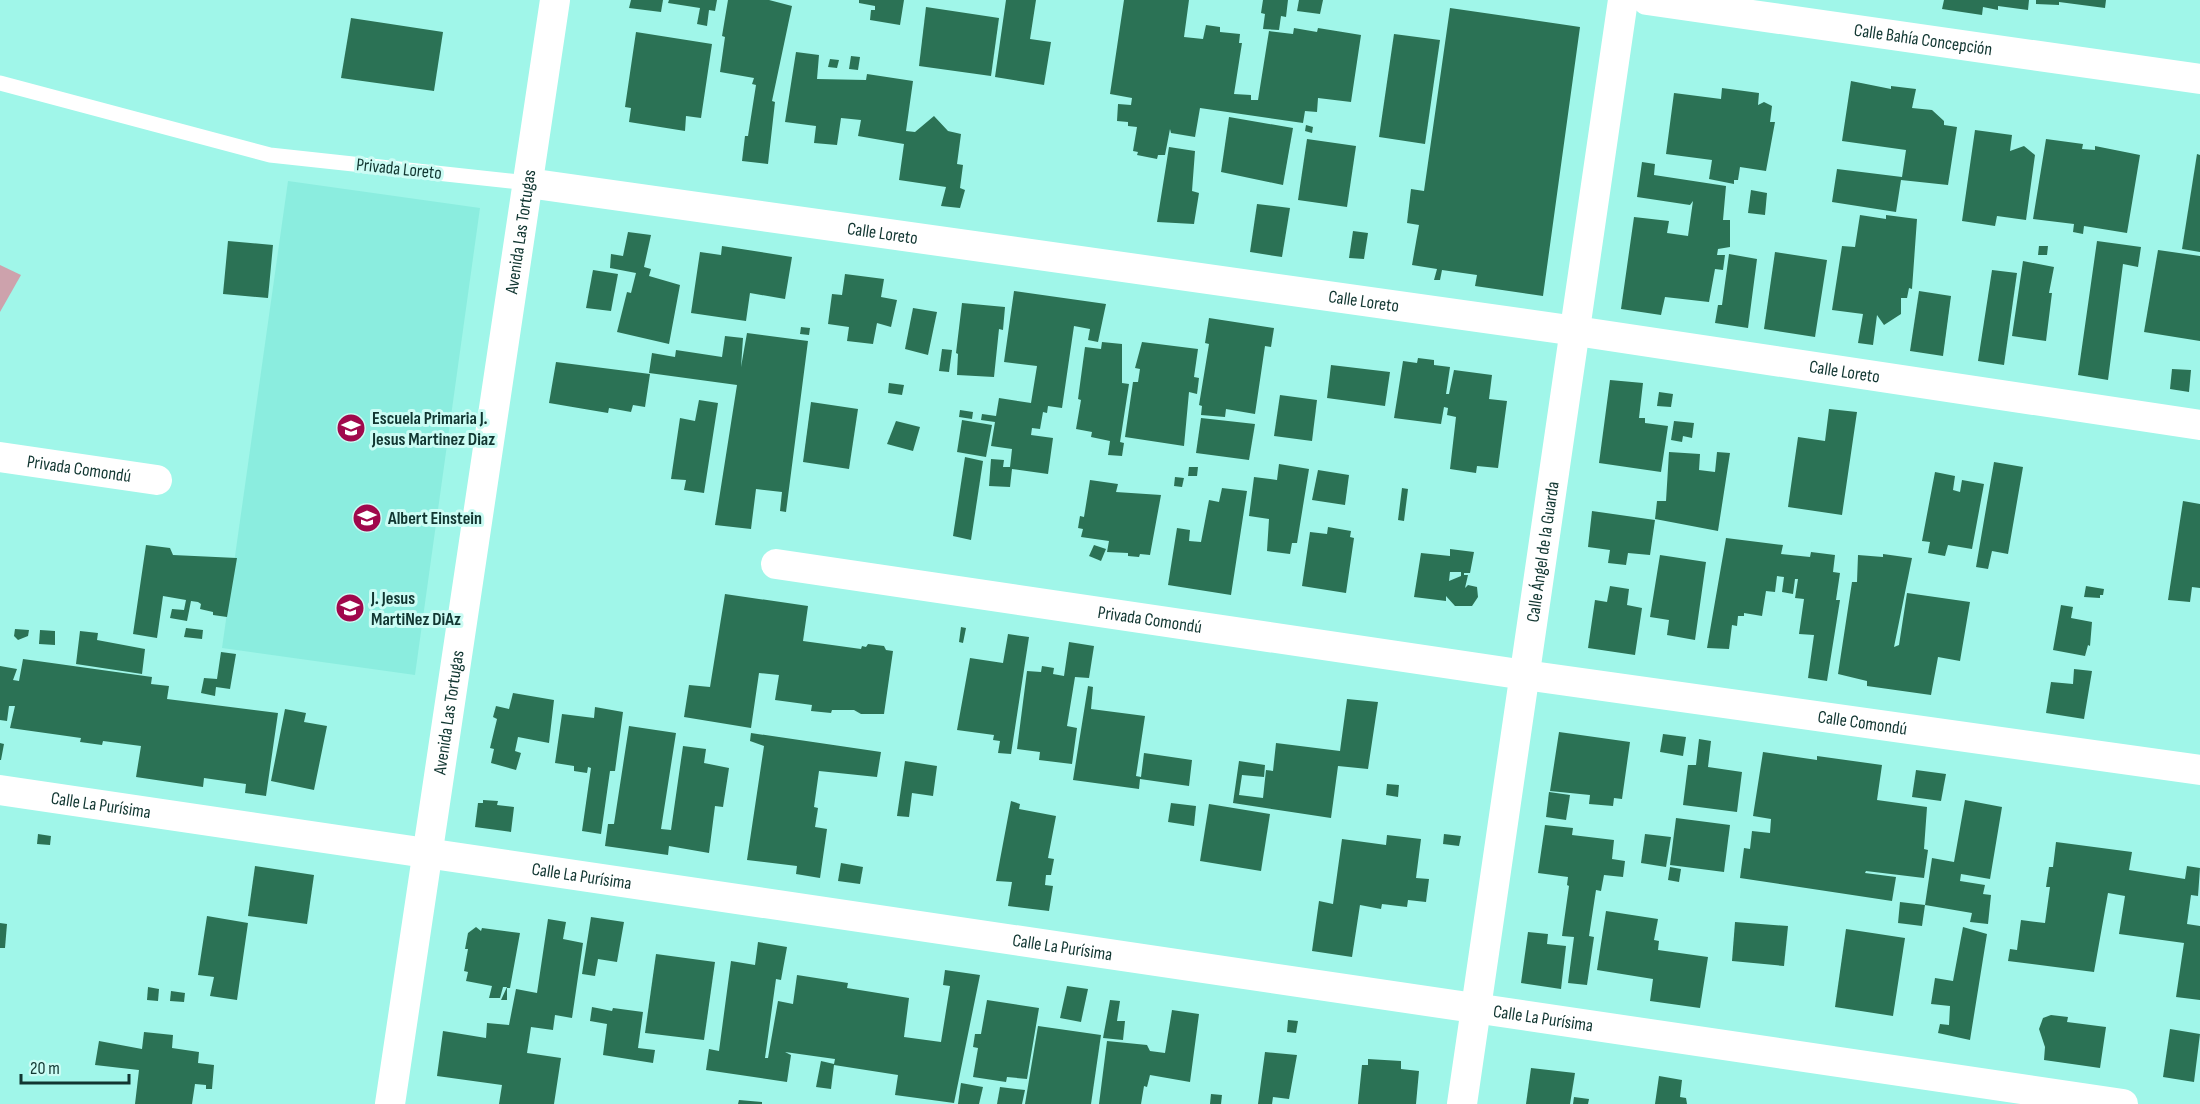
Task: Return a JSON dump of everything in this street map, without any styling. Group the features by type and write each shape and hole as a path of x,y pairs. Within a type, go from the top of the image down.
{"street":[{"name":"Avenida Las Tortugas","path":"390,1104 555,0"},
{"name":"Calle Ángel de la Guarda","path":"1462,1104 1623,0"},
{"name":"Calle Bahía Concepción","path":"1647,0 2200,79"},
{"name":"Calle Loreto","path":"528,183 1576,331 2200,425"},
{"name":"Privada Comondú","path":"0,457 157,480"},
{"name":"Privada Comondú","path":"776,564 1525,675"},
{"name":"Calle Comondú","path":"1525,675 2200,770"},
{"name":"Calle La Purísima","path":"0,790 2124,1104"}],"lane":[{"name":"Privada Loreto","path":"0,83 270,154 528,183"}],"shaded area":[{"name":"Escuela Primaria J. Jesus Martinez Diaz","path":"288,181 480,208 415,675 222,648"},
{"path":"0,265 21,275 0,312"}],"building":[{"path":"631,0 663,0 661,12 629,8"},
{"path":"669,0 717,0 715,11 709,10 707,26 697,24 700,8 668,3"},
{"path":"728,0 769,0 792,6 772,101 775,102 768,164 742,161 756,85 752,84 754,78 720,72 725,37 722,36"},
{"path":"859,0 904,0 900,25 870,20 871,10 875,10 875,6 859,3"},
{"path":"1006,0 1036,0 1030,39 1051,42 1044,85 995,77"},
{"path":"1124,0 1189,0 1184,37 1203,39 1206,25 1220,27 1220,32 1240,34 1239,43 1242,43 1234,94 1251,95 1251,100 1258,100 1269,31 1293,34 1294,28 1317,32 1318,28 1361,35 1351,102 1318,98 1317,112 1305,111 1303,123 1200,108 1195,137 1171,133 1170,129 1165,155 1158,155 1157,159 1137,155 1138,152 1133,151 1137,127 1128,126 1128,122 1117,121 1118,104 1131,105 1132,98 1110,94"},
{"path":"1263,0 1288,0 1286,17 1281,16 1279,30 1263,29 1265,14 1261,13"},
{"path":"1299,0 1323,0 1320,14 1297,11"},
{"path":"1944,0 2029,0 2028,10 1998,6 1998,10 1983,7 1982,15 1942,9"},
{"path":"2036,0 2106,0 2105,8 2059,2 2059,5 2036,4"},
{"path":"926,7 999,18 991,76 919,66"},
{"path":"1450,8 1580,27 1543,296 1475,286 1477,275 1442,270 1440,280 1434,280 1437,269 1412,265 1419,225 1407,223 1411,189 1424,191"},
{"path":"351,18 443,32 434,91 341,78"},
{"path":"636,32 712,44 701,118 686,116 685,131 629,122 631,108 625,107"},
{"path":"1394,34 1440,40 1425,144 1379,137"},
{"path":"796,52 819,55 817,79 866,80 867,74 913,81 906,131 915,132 934,116 948,131 961,134 957,164 963,165 960,188 965,190 960,208 941,206 946,187 899,180 904,144 858,136 861,120 841,118 837,145 814,143 816,126 785,122"},
{"path":"851,56 860,57 858,70 849,69"},
{"path":"830,59 839,60 837,68 828,67"},
{"path":"1851,81 1891,89 1891,86 1916,89 1912,108 1932,110 1944,121 1944,125 1957,127 1948,185 1901,180 1896,212 1832,202 1837,169 1902,177 1906,150 1842,141"},
{"path":"1722,88 1759,93 1758,105 1764,102 1772,106 1770,122 1775,122 1766,171 1740,167 1738,180 1734,180 1734,184 1709,179 1712,160 1666,154 1674,93 1721,99"},
{"path":"1229,117 1293,128 1283,185 1221,172"},
{"path":"1306,125 1313,127 1312,133 1305,131"},
{"path":"1975,130 2012,135 2010,151 2024,146 2035,155 2026,220 1997,216 1995,226 1962,221"},
{"path":"1307,139 1356,146 1347,207 1298,200"},
{"path":"2046,139 2083,144 2082,149 2095,150 2095,146 2140,155 2127,233 2084,226 2083,234 2073,232 2074,224 2033,219"},
{"path":"1169,147 1195,151 1192,191 1199,193 1194,224 1157,222"},
{"path":"2197,154 2200,155 2200,252 2182,249"},
{"path":"1642,162 1655,164 1654,175 1726,186 1723,220 1730,220 1730,247 1718,249 1717,255 1725,255 1723,270 1715,269 1709,302 1665,297 1661,315 1621,309 1634,217 1669,221 1667,233 1688,236 1693,201 1690,205 1637,197"},
{"path":"1751,190 1767,193 1765,215 1748,213"},
{"path":"1257,204 1290,208 1282,257 1250,252"},
{"path":"1860,215 1886,219 1886,215 1917,219 1912,289 1909,288 1907,298 1901,298 1901,314 1884,325 1877,315 1873,345 1858,343 1863,314 1832,310 1842,246 1855,247"},
{"path":"1353,231 1368,233 1364,259 1349,258"},
{"path":"628,232 651,235 644,267 651,269 649,276 680,285 669,344 617,332 627,292 631,293 636,273 610,268 611,254 623,256"},
{"path":"228,241 273,245 268,298 223,294"},
{"path":"2097,241 2141,247 2138,267 2123,264 2108,380 2078,375"},
{"path":"722,246 792,257 785,299 750,293 746,321 691,313 700,252 721,255"},
{"path":"2039,246 2048,246 2047,255 2038,255"},
{"path":"2158,250 2200,256 2200,341 2144,332"},
{"path":"1775,252 1827,260 1815,337 1764,329"},
{"path":"1729,254 1757,259 1748,328 1715,323 1718,305 1722,305"},
{"path":"2023,261 2054,267 2049,293 2052,293 2046,341 2012,336"},
{"path":"593,270 618,274 611,311 586,308"},
{"path":"1992,270 2017,273 2004,365 1978,361"},
{"path":"845,274 884,279 881,297 897,300 891,327 877,323 873,344 847,341 849,327 828,324 832,294 842,295"},
{"path":"1014,291 1106,304 1098,342 1088,340 1090,329 1074,326 1062,408 1048,406 1047,413 1043,412 1040,429 1032,428 1031,435 1053,438 1048,474 1012,469 1010,487 989,486 991,459 1004,460 1003,467 1010,467 1012,449 991,446 995,422 981,420 982,414 996,416 999,398 1031,403 1037,366 1004,362"},
{"path":"1919,291 1951,296 1943,356 1910,351"},
{"path":"962,303 1005,307 1003,330 999,329 994,377 957,375 958,354 956,353"},
{"path":"913,308 937,312 928,355 905,349"},
{"path":"1209,318 1274,328 1271,347 1265,346 1255,414 1226,409 1225,417 1201,415 1202,406 1199,405 1209,344 1205,343"},
{"path":"801,327 810,328 809,335 800,334"},
{"path":"747,333 808,341 786,512 780,511 782,492 756,489 751,529 715,525 737,385 649,373 652,353 675,357 676,350 722,357 725,336 743,338 741,367"},
{"path":"1102,342 1122,344 1122,383 1129,384 1120,442 1124,443 1122,456 1108,455 1110,441 1091,437 1092,432 1076,429 1081,400 1078,399 1085,347 1101,349"},
{"path":"1142,342 1198,349 1194,377 1199,378 1197,394 1189,392 1184,446 1125,437 1133,382 1138,382 1140,369 1135,368"},
{"path":"942,349 952,350 949,372 939,371"},
{"path":"1418,358 1434,360 1434,365 1450,367 1446,394 1449,394 1454,370 1492,375 1489,399 1507,401 1498,468 1477,466 1476,473 1450,469 1456,417 1447,415 1448,408 1444,407 1441,424 1394,418 1403,361 1417,363"},
{"path":"556,362 650,374 645,407 633,405 631,412 609,408 608,413 549,403"},
{"path":"1331,365 1390,372 1385,406 1327,398"},
{"path":"2172,369 2191,370 2189,392 2170,389"},
{"path":"1610,380 1643,383 1639,418 1645,418 1645,423 1668,426 1661,472 1599,463"},
{"path":"889,383 904,385 902,395 888,393"},
{"path":"1659,392 1673,394 1671,407 1657,406"},
{"path":"1280,395 1317,400 1312,441 1274,436"},
{"path":"699,400 718,403 704,493 684,490 686,480 671,479 680,418 695,421"},
{"path":"811,402 858,409 849,469 803,462"},
{"path":"1829,409 1857,412 1842,515 1788,507 1798,437 1825,441"},
{"path":"960,410 973,412 972,419 959,417"},
{"path":"1201,418 1255,424 1249,460 1196,453"},
{"path":"962,420 992,425 986,457 957,452"},
{"path":"896,421 920,427 913,451 887,444"},
{"path":"1674,421 1694,423 1692,438 1683,436 1682,442 1671,440"},
{"path":"1669,452 1700,454 1699,470 1715,472 1717,452 1730,453 1718,531 1655,519 1657,501 1666,501"},
{"path":"965,457 983,461 971,540 953,536"},
{"path":"1994,462 2023,467 2008,554 1992,551 1988,569 1976,567"},
{"path":"1279,464 1309,469 1297,543 1292,543 1290,554 1267,551 1269,519 1249,516 1254,477 1277,480"},
{"path":"1189,467 1198,467 1197,476 1188,476"},
{"path":"1318,470 1349,475 1345,505 1312,500"},
{"path":"1935,472 1955,476 1953,490 1960,492 1962,480 1984,484 1972,549 1948,545 1945,556 1928,553 1930,542 1922,541"},
{"path":"1175,477 1184,478 1182,487 1174,486"},
{"path":"1090,480 1118,484 1116,492 1161,495 1150,555 1140,554 1139,557 1128,556 1128,553 1107,552 1109,541 1081,537 1083,529 1078,528 1080,516 1084,517"},
{"path":"1222,488 1247,491 1231,595 1168,585 1177,528 1190,530 1189,541 1201,542 1209,500 1219,502"},
{"path":"1402,488 1408,489 1404,521 1398,520"},
{"path":"2183,501 2200,504 2200,588 2192,587 2190,602 2168,600"},
{"path":"1592,511 1655,520 1650,555 1628,553 1626,565 1608,563 1610,550 1588,547"},
{"path":"1328,527 1351,531 1350,537 1354,538 1346,593 1302,586 1310,532 1327,534"},
{"path":"1726,538 1783,545 1781,554 1810,557 1811,552 1835,555 1833,572 1840,573 1836,600 1840,600 1827,681 1808,678 1814,635 1799,634 1804,599 1795,598 1798,579 1795,579 1793,594 1782,592 1784,577 1777,576 1775,592 1766,591 1762,616 1744,613 1744,616 1738,616 1737,626 1732,625 1729,649 1707,648"},
{"path":"146,545 170,548 173,555 237,558 227,617 213,615 213,612 200,609 201,604 198,602 191,601 187,621 170,618 172,609 184,610 186,600 163,596 157,638 133,634"},
{"path":"1094,545 1106,549 1101,561 1089,556"},
{"path":"1450,549 1474,552 1470,573 1464,573 1468,575 1465,588 1468,585 1477,587 1478,597 1472,606 1455,606 1446,596 1446,601 1414,597 1421,553 1450,556","holes":["1450,572 1461,572 1461,576 1449,581"]},
{"path":"1883,554 1912,558 1894,647 1899,645 1907,593 1970,602 1960,661 1938,657 1931,695 1867,686 1867,681 1838,674 1852,582 1857,582 1858,555 1883,557"},
{"path":"1660,555 1706,562 1695,640 1667,635 1669,620 1650,617"},
{"path":"1610,586 1629,589 1627,605 1642,608 1635,655 1588,648 1595,600 1607,602"},
{"path":"2086,586 2104,589 2103,595 2100,595 2100,598 2084,597"},
{"path":"725,594 808,606 803,641 861,649 862,646 866,647 868,644 884,646 886,650 893,651 884,714 861,714 854,710 832,710 831,713 811,711 812,705 775,700 779,675 759,673 751,728 684,717 689,685 710,687"},
{"path":"2061,605 2073,607 2071,618 2092,622 2090,646 2088,645 2085,656 2053,650"},
{"path":"961,627 966,628 963,643 959,642"},
{"path":"186,628 203,630 202,639 184,637"},
{"path":"15,629 29,630 28,636 18,640 14,636"},
{"path":"40,630 55,631 55,645 39,644"},
{"path":"80,631 98,633 97,640 145,649 142,674 76,664"},
{"path":"1008,634 1029,637 1011,754 998,753 1000,741 993,740 994,735 957,730 970,658 1003,663"},
{"path":"1069,642 1094,646 1089,678 1075,677 1067,726 1077,728 1072,764 1039,760 1040,752 1017,749 1027,671 1041,672 1042,666 1054,668 1053,674 1064,676"},
{"path":"221,652 236,654 230,689 216,687 215,696 201,693 204,678 217,679"},
{"path":"23,659 152,677 151,684 169,686 167,699 278,713 266,796 245,793 246,784 204,778 203,787 136,777 141,746 103,741 102,745 80,742 81,738 10,728 15,706 9,706 7,721 0,720 0,666 17,669 13,680 19,681"},
{"path":"2074,669 2092,671 2084,719 2046,713 2051,682 2073,684"},
{"path":"1088,686 1093,687 1091,709 1145,716 1136,776 1141,777 1144,753 1192,760 1189,786 1140,779 1139,789 1073,780"},
{"path":"513,693 554,700 549,743 518,737 515,751 521,753 516,770 491,763 494,749 490,748 497,719 493,717 496,706 509,709"},
{"path":"1347,699 1378,702 1368,769 1338,766 1331,818 1233,803 1239,761 1265,765 1264,777 1242,775 1239,795 1263,798 1266,770 1273,771 1276,743 1340,751"},
{"path":"595,707 623,712 615,771 610,771 601,834 582,831 591,768 588,767 587,773 574,771 574,766 555,763 562,714 594,718"},
{"path":"285,709 306,713 304,722 327,726 314,790 271,781"},
{"path":"629,726 676,733 661,829 671,830 683,746 706,749 704,763 729,768 723,807 715,806 709,853 669,846 668,855 605,846 608,824 614,824"},
{"path":"1559,732 1630,742 1622,799 1614,798 1613,806 1589,804 1590,795 1550,791"},
{"path":"751,733 881,752 877,777 819,771 814,807 818,808 815,827 827,829 820,878 796,874 797,866 747,860 764,746 750,741"},
{"path":"1663,734 1686,737 1683,756 1660,752"},
{"path":"1699,739 1711,741 1708,767 1742,772 1737,812 1683,805 1688,765 1696,765"},
{"path":"0,743 4,744 1,760 0,760"},
{"path":"1763,752 1817,760 1817,756 1882,765 1877,800 1927,807 1924,849 1928,850 1924,878 1866,871 1865,873 1896,877 1892,901 1740,878 1744,848 1750,849 1752,831 1770,833 1771,819 1753,816"},
{"path":"905,761 937,766 933,796 912,793 909,817 897,816"},
{"path":"1916,770 1946,774 1941,801 1912,797"},
{"path":"1387,784 1399,785 1398,797 1386,795"},
{"path":"1549,792 1570,795 1566,820 1546,817"},
{"path":"483,800 498,801 497,805 514,807 511,832 475,827 478,803 483,803"},
{"path":"1965,800 2002,807 1990,879 1961,874 1960,881 1985,885 1983,894 1991,895 1988,924 1970,922 1972,913 1925,905 1932,858 1954,862"},
{"path":"1011,801 1020,804 1019,809 1056,816 1048,858 1054,859 1051,875 1046,875 1045,885 1053,886 1049,911 1008,906 1012,882 996,881"},
{"path":"1171,803 1196,806 1194,826 1168,822"},
{"path":"1209,804 1270,814 1261,871 1200,861"},
{"path":"1676,818 1730,825 1724,872 1670,865"},
{"path":"1545,825 1573,828 1572,835 1614,840 1612,859 1625,861 1623,877 1604,875 1601,891 1596,890 1589,936 1594,937 1587,985 1568,983 1574,937 1562,936 1569,886 1567,885 1568,877 1538,873"},
{"path":"38,834 51,836 50,845 37,844"},
{"path":"1444,834 1461,836 1459,846 1443,844"},
{"path":"1645,834 1671,837 1666,867 1641,863"},
{"path":"1387,835 1421,839 1416,878 1429,879 1426,902 1408,900 1407,907 1382,904 1381,909 1360,905 1352,957 1312,951 1319,901 1333,904 1342,839 1386,845"},
{"path":"2056,842 2132,852 2129,870 2185,879 2187,866 2200,868 2198,896 2191,895 2187,924 2200,926 2200,1000 2176,997 2184,943 2119,934 2125,896 2108,893 2094,972 2008,961 2010,949 2017,950 2021,920 2045,923 2050,887 2046,887 2049,867 2053,867"},
{"path":"841,863 863,867 860,884 838,881"},
{"path":"255,866 314,875 307,924 248,916"},
{"path":"1670,867 1681,869 1679,882 1668,880"},
{"path":"1900,902 1925,905 1922,926 1898,923"},
{"path":"1606,911 1658,919 1654,940 1659,941 1658,950 1708,957 1700,1008 1650,1001 1653,979 1597,970"},
{"path":"207,916 248,923 237,1000 210,996 214,977 198,975"},
{"path":"591,917 624,922 617,962 598,959 595,976 582,974"},
{"path":"548,919 566,922 563,939 583,943 572,1018 555,1015 553,1030 531,1027 527,1053 561,1058 554,1104 499,1104 502,1085 437,1076 443,1031 486,1038 487,1023 509,1025 516,989 537,993"},
{"path":"1735,922 1788,926 1784,966 1732,961"},
{"path":"0,923 7,924 5,948 0,948"},
{"path":"476,927 481,931 482,928 520,933 510,988 507,988 507,1000 501,1000 507,987 503,987 500,998 489,998 492,986 466,981 468,972 464,971 468,949 465,949 468,933"},
{"path":"1963,927 1987,934 1970,1040 1938,1033 1940,1024 1949,1025 1950,1006 1931,1004 1935,978 1953,981"},
{"path":"1846,929 1905,938 1893,1016 1835,1007"},
{"path":"1528,932 1548,934 1547,944 1566,946 1561,989 1521,983"},
{"path":"758,942 787,947 781,980 776,979 765,1058 768,1058 778,1001 793,1004 797,975 848,983 847,988 909,998 904,1037 941,1042 950,986 943,985 945,970 980,975 954,1103 895,1095 898,1075 834,1065 831,1089 816,1087 821,1061 834,1064 835,1059 785,1052 791,1055 787,1082 706,1070 709,1049 719,1051 731,961 755,965"},
{"path":"656,954 715,962 704,1040 645,1033"},
{"path":"1067,986 1088,989 1081,1022 1060,1018"},
{"path":"148,987 159,989 158,1001 147,1000"},
{"path":"171,991 185,993 184,1002 170,1001"},
{"path":"987,1000 1039,1008 1027,1079 1007,1077 1006,1082 973,1077 978,1048 973,1047 975,1034 981,1034"},
{"path":"1110,1000 1120,1001 1117,1021 1125,1021 1123,1040 1103,1038"},
{"path":"592,1007 612,1011 613,1008 643,1012 638,1048 655,1050 653,1063 603,1055 607,1024 590,1021"},
{"path":"1172,1010 1199,1014 1190,1082 1150,1075 1147,1087 1144,1086 1141,1104 1099,1104 1107,1041 1147,1045 1150,1051 1165,1053"},
{"path":"2051,1015 2068,1017 2067,1022 2106,1027 2100,1068 2044,1060 2045,1047 2039,1029 2043,1018"},
{"path":"1288,1020 1298,1021 1296,1033 1287,1032"},
{"path":"1038,1026 1101,1035 1091,1104 1025,1104"},
{"path":"2170,1029 2200,1034 2194,1082 2163,1077"},
{"path":"144,1032 173,1035 172,1048 199,1052 198,1063 214,1065 212,1089 206,1089 206,1085 195,1084 192,1104 135,1104 139,1070 95,1065 99,1041 142,1049"},
{"path":"1265,1052 1297,1055 1289,1099 1273,1097 1272,1104 1258,1104"},
{"path":"1368,1059 1401,1061 1401,1069 1419,1071 1416,1104 1358,1104 1362,1065 1368,1065"},
{"path":"1531,1068 1575,1073 1570,1104 1526,1104"},
{"path":"1659,1076 1682,1080 1680,1097 1686,1098 1687,1104 1655,1104"},
{"path":"961,1083 983,1087 979,1104 958,1104"},
{"path":"1000,1087 1025,1090 1022,1104 997,1104"},
{"path":"1211,1094 1222,1095 1221,1104 1210,1104"},
{"path":"1574,1097 1589,1099 1588,1104 1573,1104"},
{"path":"739,1100 762,1102 762,1104 738,1104"}],"place":[{"name":"Escuela Primaria J. Jesus Martinez Diaz","path":"351,428"},
{"name":"Albert Einstein","path":"367,518"},
{"name":"J. Jesus MartiNez DiAz","path":"350,608"}]}
